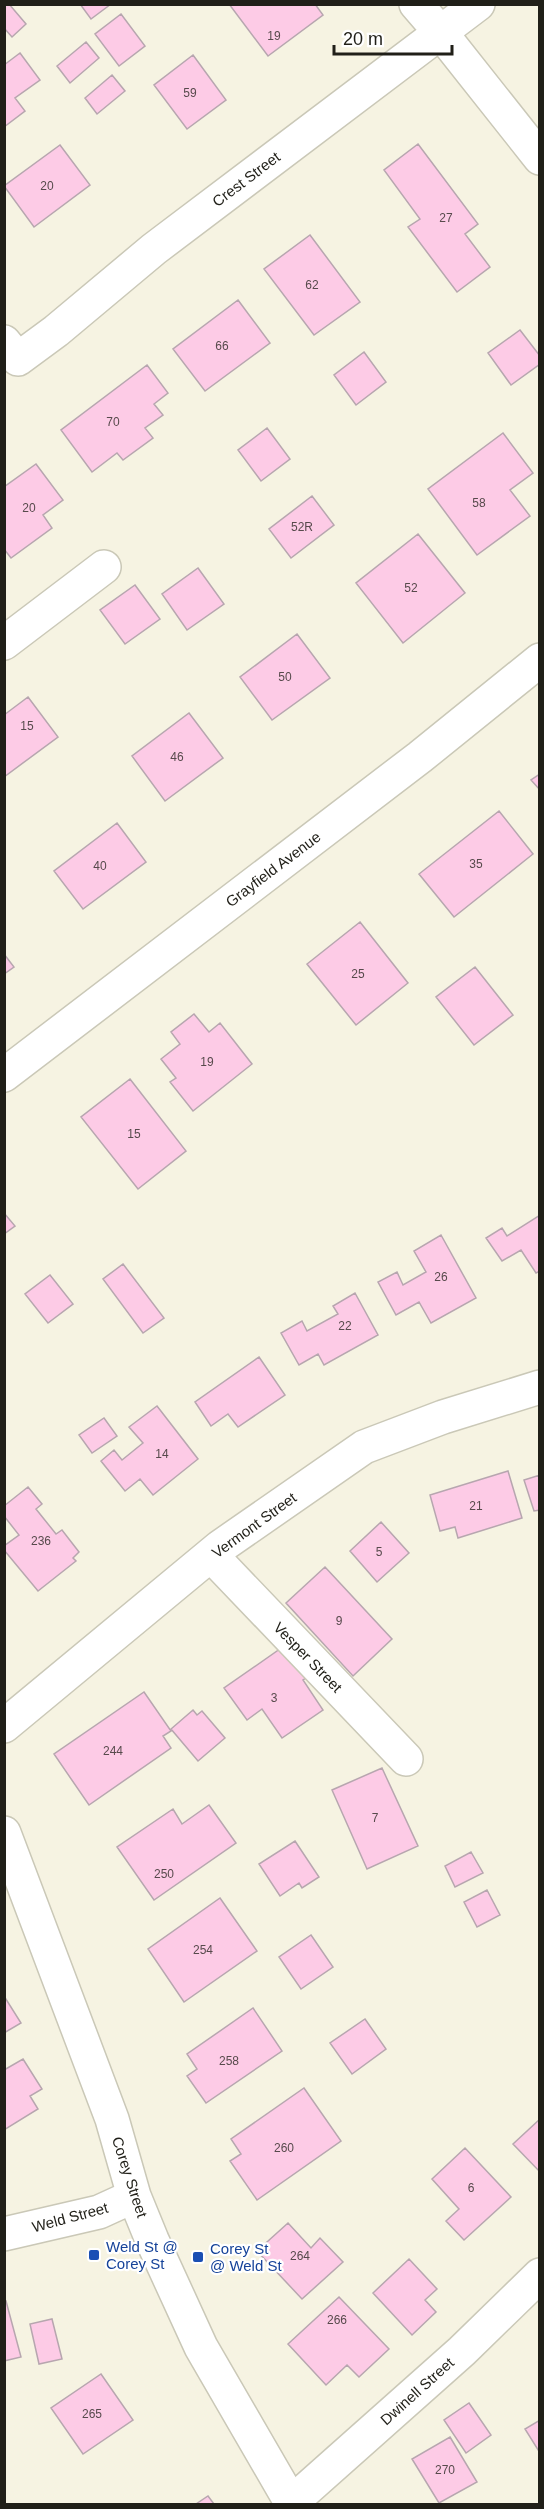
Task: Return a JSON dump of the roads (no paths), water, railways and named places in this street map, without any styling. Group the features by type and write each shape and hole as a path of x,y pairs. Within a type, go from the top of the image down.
{"street":[{"path":"416,4 540,158"},
{"name":"Crest Street","path":"11,351 56,332 154,249 478,4"},
{"path":"4,643 104,567"},
{"name":"Grayfield Avenue","path":"4,1075 420,757 540,660"},
{"name":"Vermont Street","path":"4,1726 211,1555 364,1447 443,1417 540,1388"},
{"name":"Vesper Street","path":"211,1555 406,1759"},
{"name":"Corey Street","path":"4,1833 112,2119 134,2196 152,2240 201,2347 292,2504"},
{"name":"Weld Street","path":"4,2234 99,2212 134,2196"},
{"name":"Dwinell Street","path":"292,2504 462,2351 540,2275"}],"place":[{"name":"Weld St @ Corey St","path":"94,2255"},
{"name":"Corey St @ Weld St","path":"198,2257"}]}
